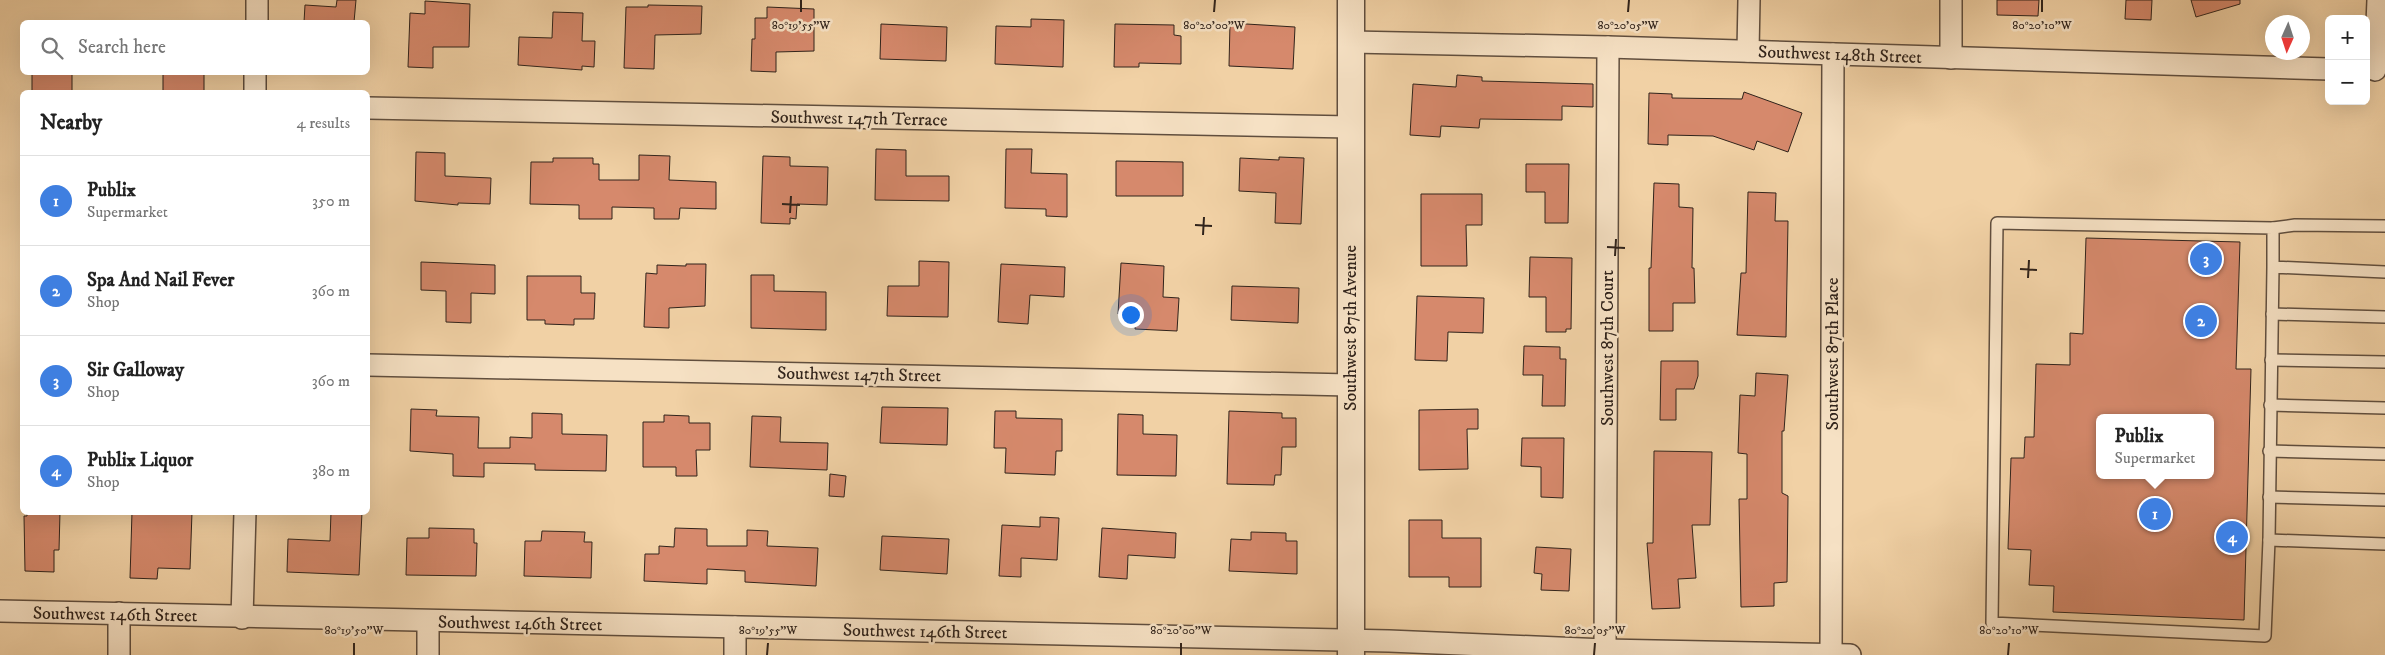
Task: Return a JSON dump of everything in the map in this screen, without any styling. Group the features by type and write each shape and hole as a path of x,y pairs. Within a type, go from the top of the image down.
{"street":[{"path":"257,0 257,20"},
{"name":"Southwest 87th Avenue","path":"1351,0 1351,648"},
{"path":"1748,51 1749,0"},
{"path":"1951,0 1951,58"},
{"path":"2375,70 2378,0"},
{"name":"Southwest 148th Street","path":"1351,42 1608,47 2325,69"},
{"name":"Southwest 87th Court","path":"1605,650 1608,47"},
{"name":"Southwest 87th Place","path":"1831,654 1833,54"},
{"path":"255,90 256,75"},
{"name":"Southwest 147th Terrace","path":"370,108 1351,127"},
{"name":"Southwest 147th Street","path":"370,365 1350,384"},
{"path":"242,618 245,515"},
{"name":"Southwest 146th Street","path":"0,611 242,618 735,627 1351,648 1605,650 1850,655"},
{"path":"119,613 119,655"},
{"path":"428,621 428,655"},
{"path":"735,627 735,655"}],"lane":[{"path":"2273,228 2269,540 2264,636 1992,623 1997,223 2273,228 2295,225 2385,226"},
{"path":"2272,267 2385,272"},
{"path":"2272,314 2385,317"},
{"path":"2271,360 2385,362"},
{"path":"2270,405 2385,408"},
{"path":"2270,451 2385,454"},
{"path":"2269,498 2385,500"},
{"path":"2269,540 2385,544"}],"building":[{"path":"337,0 356,0 354,20 304,20 305,5 336,7"},
{"path":"1997,0 2039,0 2038,16 1997,15"},
{"path":"2126,0 2152,0 2151,20 2125,19"},
{"path":"2191,0 2240,0 2240,4 2196,17"},
{"path":"425,1 470,4 469,47 433,47 433,68 408,67 410,13 425,14"},
{"path":"648,5 702,6 701,34 655,35 654,69 624,68 626,7 648,7"},
{"path":"767,7 814,9 814,51 776,52 776,72 751,71 752,39 755,39 755,18 767,18"},
{"path":"553,12 583,13 582,41 595,41 594,67 582,66 582,70 518,65 519,37 552,38"},
{"path":"1031,19 1064,20 1063,67 995,64 996,26 1031,27"},
{"path":"1230,23 1295,27 1293,69 1229,66"},
{"path":"881,24 947,27 946,61 880,59"},
{"path":"1115,24 1174,25 1174,35 1181,36 1181,64 1139,63 1139,67 1114,67"},
{"path":"32,75 72,75 72,90 32,90"},
{"path":"163,75 204,75 204,90 163,90"},
{"path":"1457,75 1482,77 1482,81 1593,84 1593,107 1562,106 1562,120 1480,119 1479,128 1441,126 1440,137 1410,135 1413,84 1456,87"},
{"path":"1744,92 1802,113 1788,152 1757,141 1754,150 1713,136 1668,135 1668,145 1648,144 1649,93 1672,94 1672,98 1742,99"},
{"path":"876,149 906,150 906,176 949,176 949,201 875,200"},
{"path":"1006,149 1032,149 1031,173 1067,174 1067,217 1046,216 1046,209 1005,208"},
{"path":"416,152 445,153 445,176 491,178 490,204 458,203 458,205 415,201"},
{"path":"639,155 670,156 669,180 716,182 716,209 680,208 679,219 654,219 654,208 612,207 612,219 579,219 579,205 530,204 531,162 553,162 553,158 593,158 593,164 599,164 599,180 639,180"},
{"path":"763,156 790,157 790,166 828,167 827,205 797,204 796,219 790,218 790,224 761,223"},
{"path":"1279,157 1304,158 1301,224 1275,223 1276,193 1239,191 1240,158 1279,160"},
{"path":"1116,161 1183,162 1183,196 1116,196"},
{"path":"1526,164 1569,164 1568,223 1545,223 1545,192 1526,192"},
{"path":"1654,183 1679,184 1679,207 1693,208 1692,268 1694,268 1695,303 1673,303 1673,331 1649,331 1649,268 1651,268"},
{"path":"1748,192 1776,193 1775,221 1788,221 1786,337 1737,335 1741,273 1746,273"},
{"path":"1421,194 1482,194 1482,225 1466,225 1467,266 1421,266"},
{"path":"2086,238 2240,242 2236,369 2251,369 2244,620 2053,612 2054,586 2029,585 2031,550 2008,549 2011,458 2024,458 2025,437 2034,437 2036,364 2070,365 2070,333 2083,334"},
{"path":"1530,257 1572,258 1571,329 1566,329 1566,332 1546,332 1546,297 1529,297"},
{"path":"919,261 949,262 948,317 887,316 888,286 919,286"},
{"path":"421,262 495,265 495,294 471,293 471,323 446,322 446,291 421,290"},
{"path":"1121,263 1164,266 1163,297 1179,298 1177,331 1135,329 1136,315 1118,314"},
{"path":"686,264 706,264 705,306 669,308 669,328 644,327 646,273 657,274 657,265 686,266"},
{"path":"1001,264 1065,267 1064,297 1030,295 1028,324 998,322"},
{"path":"751,275 774,275 774,291 826,292 826,330 751,328"},
{"path":"527,276 581,276 581,293 595,293 594,319 574,319 574,325 545,324 545,320 527,320"},
{"path":"1232,286 1299,288 1298,323 1231,320"},
{"path":"1417,296 1484,298 1483,333 1448,332 1447,361 1415,360"},
{"path":"1524,346 1560,347 1560,359 1566,359 1565,406 1542,406 1543,375 1523,375"},
{"path":"1661,361 1698,361 1698,376 1694,389 1676,389 1676,420 1660,420"},
{"path":"1756,373 1788,375 1784,431 1782,431 1782,493 1788,496 1787,582 1774,583 1774,606 1741,607 1739,499 1747,499 1747,454 1738,453 1740,395 1755,396"},
{"path":"882,407 948,408 947,445 880,443"},
{"path":"411,409 437,410 436,416 479,417 478,448 510,448 510,437 532,438 532,413 562,414 562,434 607,435 606,471 535,470 535,464 484,463 484,477 453,476 453,454 410,451"},
{"path":"1478,409 1478,429 1467,429 1468,469 1419,470 1419,410"},
{"path":"995,411 1016,411 1016,418 1062,419 1062,451 1056,451 1055,475 1005,473 1006,448 994,448"},
{"path":"1229,411 1282,413 1282,418 1296,418 1296,447 1282,447 1281,475 1275,475 1274,485 1227,484"},
{"path":"1118,414 1143,415 1143,434 1177,435 1176,476 1117,475"},
{"path":"664,415 689,416 689,423 710,423 710,450 696,450 697,476 676,476 676,467 643,467 643,422 664,422"},
{"path":"752,416 781,417 780,442 828,443 827,470 750,467"},
{"path":"1522,438 1564,438 1563,498 1541,497 1541,467 1521,466"},
{"path":"1654,451 1712,452 1710,525 1692,525 1696,578 1678,579 1680,608 1652,609 1647,543 1653,543"},
{"path":"830,474 846,476 844,497 829,496"},
{"path":"60,515 59,550 54,550 54,572 25,571 24,516"},
{"path":"132,515 192,515 190,569 158,568 157,579 130,578"},
{"path":"331,515 362,515 359,575 287,572 288,539 330,541"},
{"path":"1040,517 1059,518 1057,560 1021,558 1021,577 999,576 1002,525 1040,527"},
{"path":"1409,520 1442,520 1442,538 1481,538 1481,587 1449,587 1449,577 1409,577"},
{"path":"429,528 474,529 474,543 477,543 476,576 406,575 407,538 429,538"},
{"path":"675,528 707,529 707,546 747,546 747,530 768,531 767,546 818,548 816,586 745,582 745,571 707,569 707,584 644,581 645,554 659,554 659,546 674,547"},
{"path":"1102,528 1176,533 1175,558 1128,555 1127,579 1099,577"},
{"path":"542,531 585,532 584,542 592,542 591,578 524,576 525,541 541,541"},
{"path":"1251,532 1286,533 1286,541 1297,541 1297,574 1229,571 1231,539 1251,540"},
{"path":"882,536 949,539 947,574 880,570"},
{"path":"1536,547 1571,549 1569,591 1541,590 1542,574 1534,573"}],"place":[{"name":"Sir Galloway","path":"2206,259"},
{"name":"Spa And Nail Fever","path":"2201,321"},
{"name":"Publix","path":"2155,514"},
{"name":"Publix Liquor","path":"2232,537"}]}
